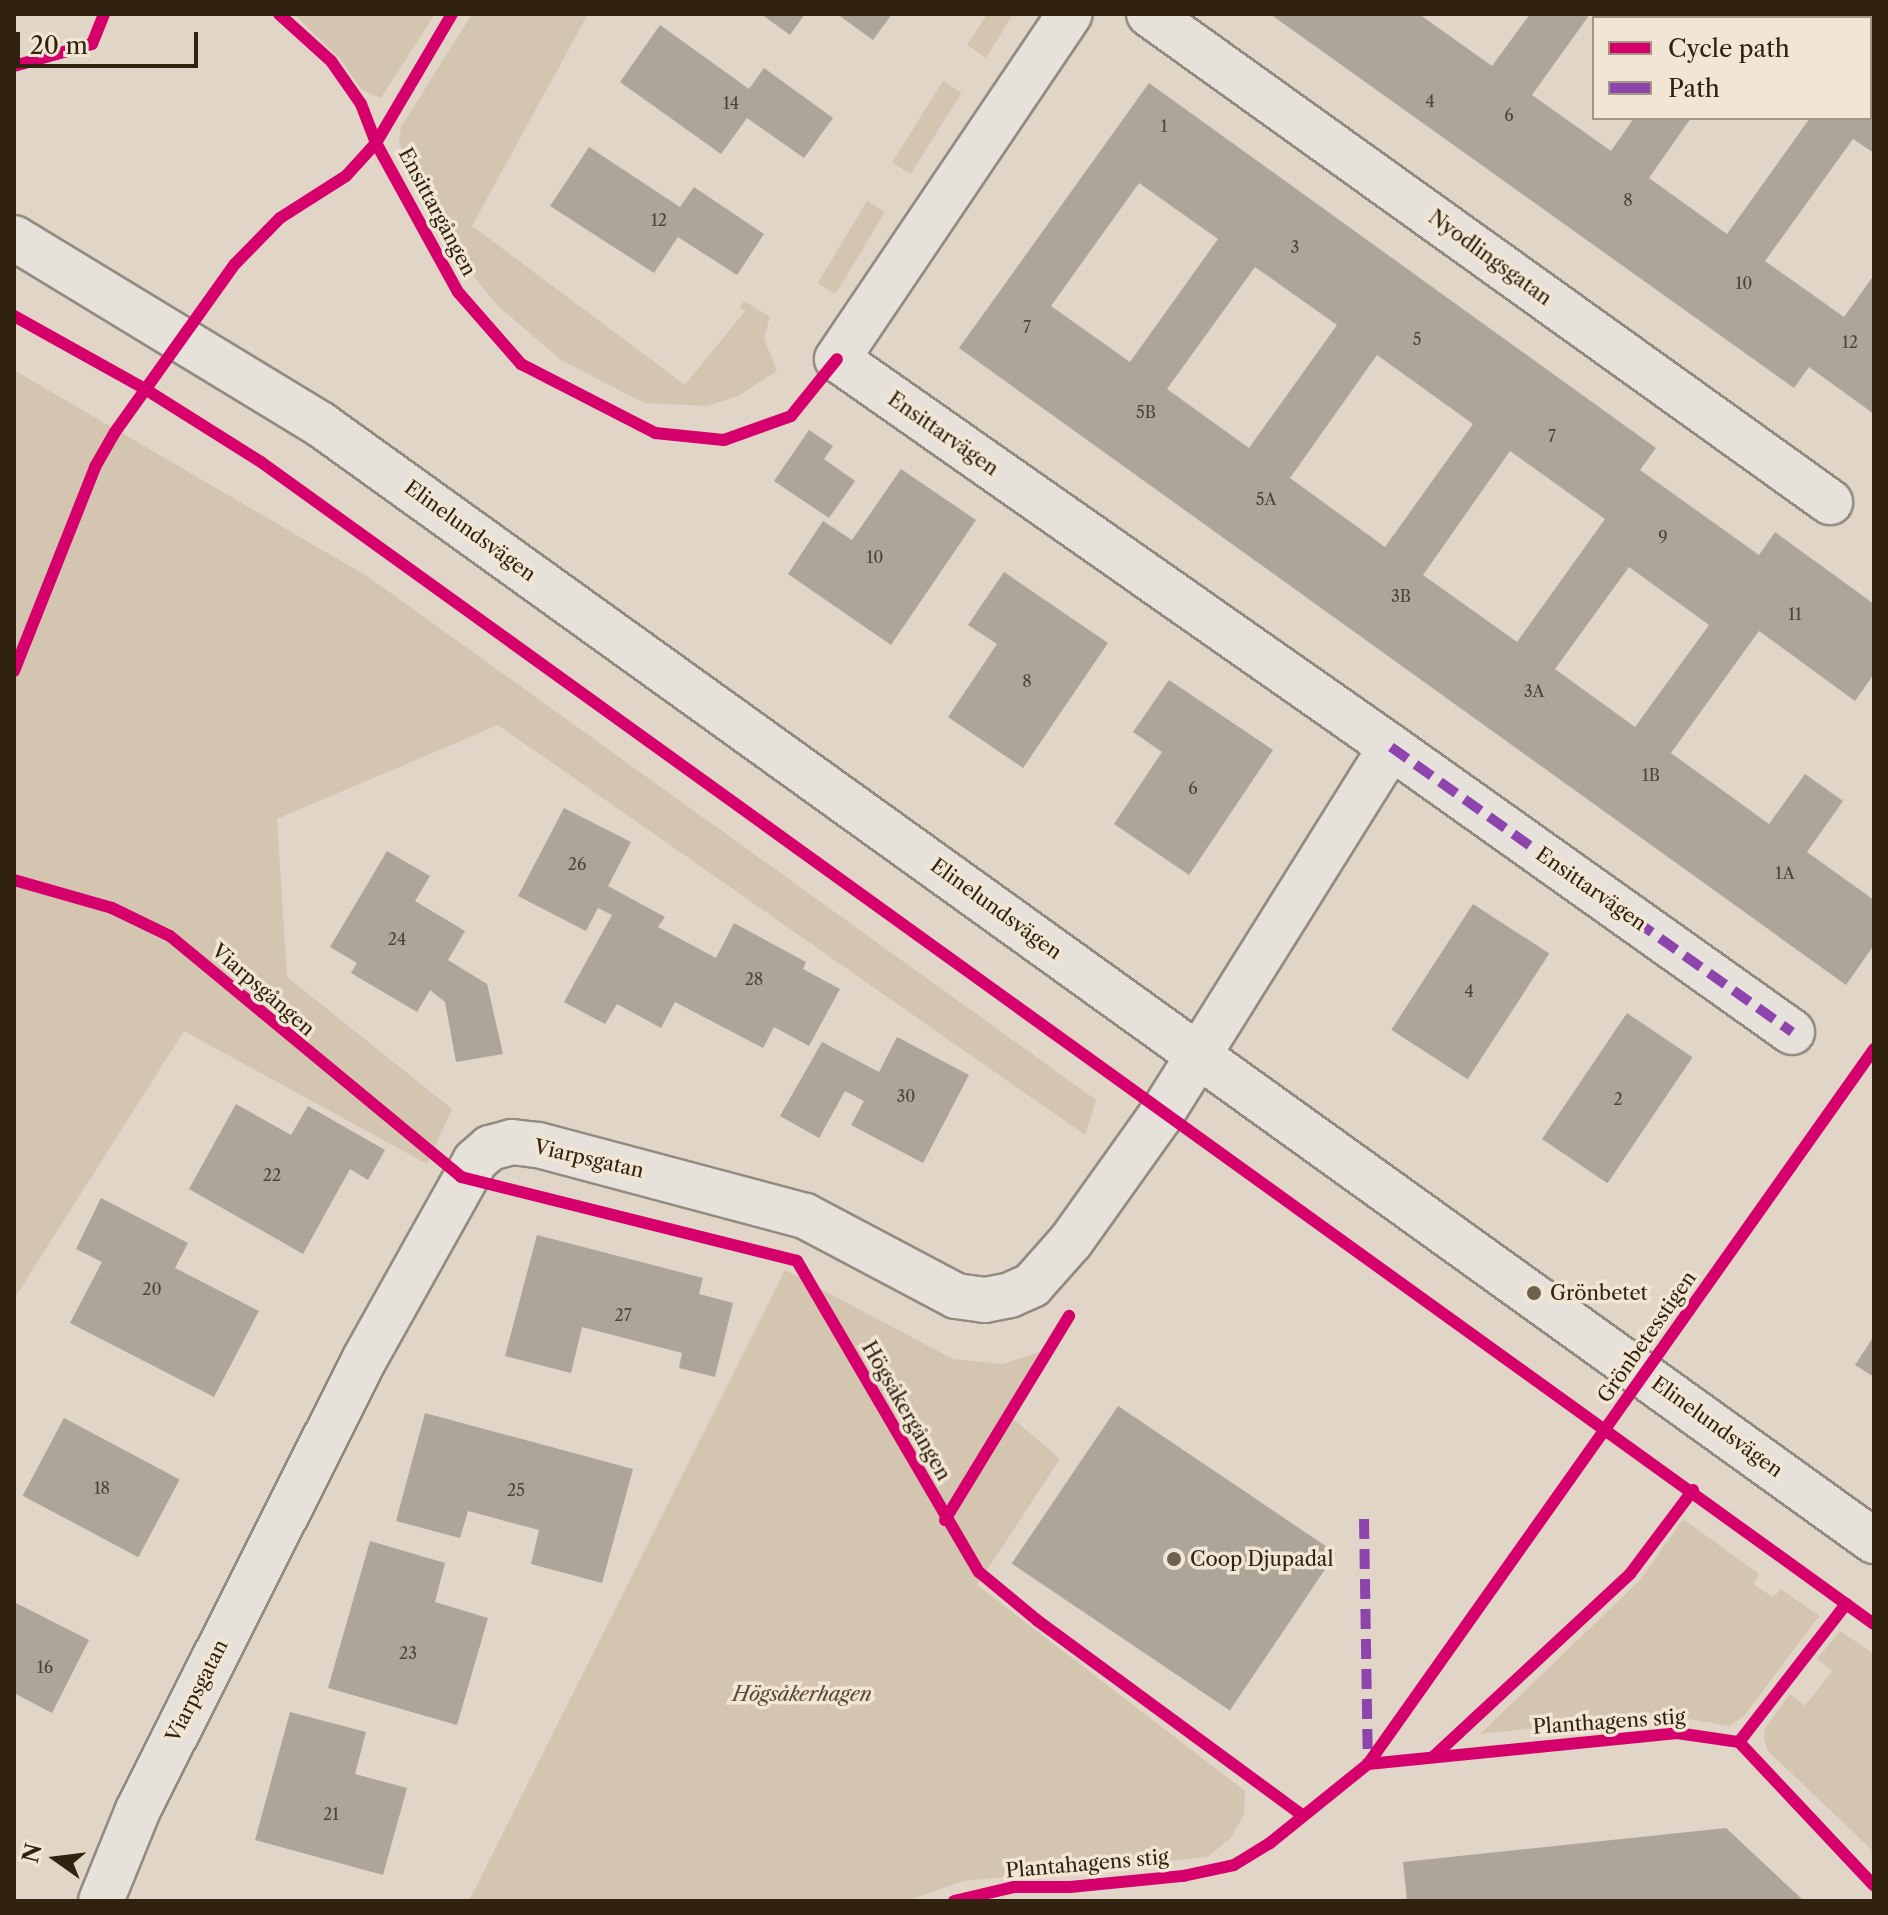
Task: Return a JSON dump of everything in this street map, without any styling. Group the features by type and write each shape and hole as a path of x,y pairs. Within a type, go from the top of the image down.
{"street":[{"name":"Ensittarvägen","path":"1070,14 837,359 1792,1032"},
{"name":"Nyodlingsgatan","path":"1149,14 1830,502"},
{"name":"Elinelundsvägen","path":"14,238 108,292 320,424 1874,1541"},
{"path":"1197,1053 1391,747"},
{"name":"Viarpsgatan","path":"101,1901 138,1810 405,1278 461,1177 490,1148 512,1142 538,1145 805,1216 926,1283 956,1296 985,1300 1032,1285 1071,1241 1161,1115 1197,1053"}],"green space":[{"path":"294,14 435,14 381,98 362,90 340,59"},
{"path":"472,14 588,14 472,226 685,385 745,311 740,307 744,301 770,317 764,338 777,371 738,396 707,406 644,403 561,360 497,305 456,255 418,192 399,141 401,127"},
{"path":"987,14 1013,14 986,58 967,45"},
{"path":"943,81 962,93 911,174 892,162"},
{"path":"867,201 885,212 836,294 818,283"},
{"path":"14,370 370,578 1096,1100 1085,1135 498,725 277,819 287,977 452,1109 427,1164 184,1031 14,1299"},
{"name":"Högsåkerhagen","path":"785,1270 953,1359 1003,1364 1049,1349 1004,1411 1060,1459 977,1585 1245,1791 1244,1814 1231,1838 1207,1857 963,1881 906,1901 469,1901"},
{"path":"1683,1519 1759,1574 1753,1584 1773,1597 1781,1589 1819,1616 1744,1716 1729,1726 1661,1714 1480,1734 1640,1580"},
{"path":"1840,1631 1874,1654 1874,1852 1768,1751 1764,1739 1765,1728 1790,1694 1805,1706 1832,1671 1817,1659"}],"building":[{"path":"761,14 805,14 790,35"},
{"path":"837,14 892,14 873,40"},
{"path":"1270,14 1419,14 1492,66 1530,14 1590,14 1532,95 1611,151 1633,120 1690,120 1649,178 1727,234 1809,120 1872,120 1872,98 1874,153 1853,139 1765,261 1844,317 1874,275 1874,414 1809,367 1794,388"},
{"path":"1679,14 1831,14 1831,16"},
{"path":"660,25 749,89 764,68 833,118 804,158 747,118 721,154 620,82"},
{"path":"1149,83 1656,448 1640,470 1759,555 1775,532 1874,604 1874,674 1855,701 1759,631 1671,753 1769,824 1805,774 1843,801 1807,852 1874,900 1874,945 1846,985 959,348","holes":["1139,183 1218,239 1130,362 1051,306","1255,267 1337,325 1249,448 1167,389","1377,355 1473,424 1385,547 1290,478","1510,451 1605,519 1517,642 1423,575","1629,567 1709,625 1635,727 1555,669"]},
{"path":"589,147 680,207 694,187 764,234 737,275 678,237 654,273 550,206"},
{"path":"809,430 833,446 824,459 855,481 829,518 774,481"},
{"path":"901,469 976,520 891,645 788,574 823,521 852,540"},
{"path":"1004,572 1108,643 1023,768 948,717 997,644 968,625"},
{"path":"1169,680 1273,750 1189,875 1114,824 1162,752 1133,732"},
{"path":"564,808 631,842 608,886 665,917 658,927 716,958 734,923 806,962 803,969 840,989 809,1046 774,1027 763,1048 675,1002 661,1028 617,1004 605,1024 564,1002 612,915 598,908 586,931 518,896"},
{"path":"387,851 430,876 415,901 465,931 448,960 487,984 503,1054 456,1062 445,1002 430,990 417,1012 351,973 357,963 330,947"},
{"path":"1473,904 1549,954 1468,1079 1391,1030"},
{"path":"1627,1013 1692,1057 1607,1183 1542,1139"},
{"path":"897,1037 969,1075 923,1163 851,1125 864,1101 845,1091 819,1138 780,1116 822,1042 879,1072"},
{"path":"236,1104 291,1135 308,1106 385,1150 368,1180 350,1169 303,1254 189,1189"},
{"path":"101,1198 188,1243 175,1268 259,1311 214,1397 70,1323 102,1262 76,1249"},
{"path":"537,1235 703,1278 699,1294 733,1303 715,1377 679,1368 682,1353 582,1327 571,1373 505,1356"},
{"path":"1874,1336 1874,1377 1855,1365"},
{"name":"Coop Djupadal","path":"1118,1406 1336,1553 1230,1711 1012,1564"},
{"path":"425,1413 633,1469 602,1583 531,1564 539,1530 468,1511 460,1538 396,1521"},
{"path":"64,1418 180,1480 138,1557 23,1496"},
{"path":"370,1541 445,1563 435,1602 488,1618 457,1725 328,1688"},
{"path":"14,1602 89,1640 52,1713 14,1693"},
{"path":"290,1712 366,1732 355,1774 407,1788 383,1875 255,1840"},
{"path":"1726,1828 1804,1901 1407,1901 1403,1862"}],"marked path":[{"path":"1391,747 1792,1032"},
{"path":"1364,1519 1368,1764"}],"cycle path":[{"path":"14,66 92,44 104,14"},
{"name":"Ensittargången","path":"279,14 331,61 361,104 376,143 458,292 521,364 655,433 724,440 791,416 837,359"},
{"path":"14,671 95,467 115,432 235,264 280,218 346,176 376,143 452,14"},
{"path":"14,316 145,389 261,462 1874,1624"},
{"name":"Viarpsgången","path":"14,880 112,908 170,936 461,1177 797,1261 979,1572 1038,1621 1301,1814"},
{"name":"Grönbetesstigen","path":"1368,1764 1874,1049"},
{"name":"Högsåkergången","path":"945,1520 1069,1316"},
{"path":"1433,1757 1630,1574 1693,1490"},
{"path":"1739,1742 1846,1604"},
{"name":"Planthagens stig","path":"954,1901 1014,1887 1070,1887 1183,1876 1234,1865 1270,1843 1368,1764 1677,1733 1739,1742 1874,1886"}],"place":[{"name":"Grönbetet","path":"1534,1293"},
{"name":"Coop Djupadal","path":"1174,1559"}]}
